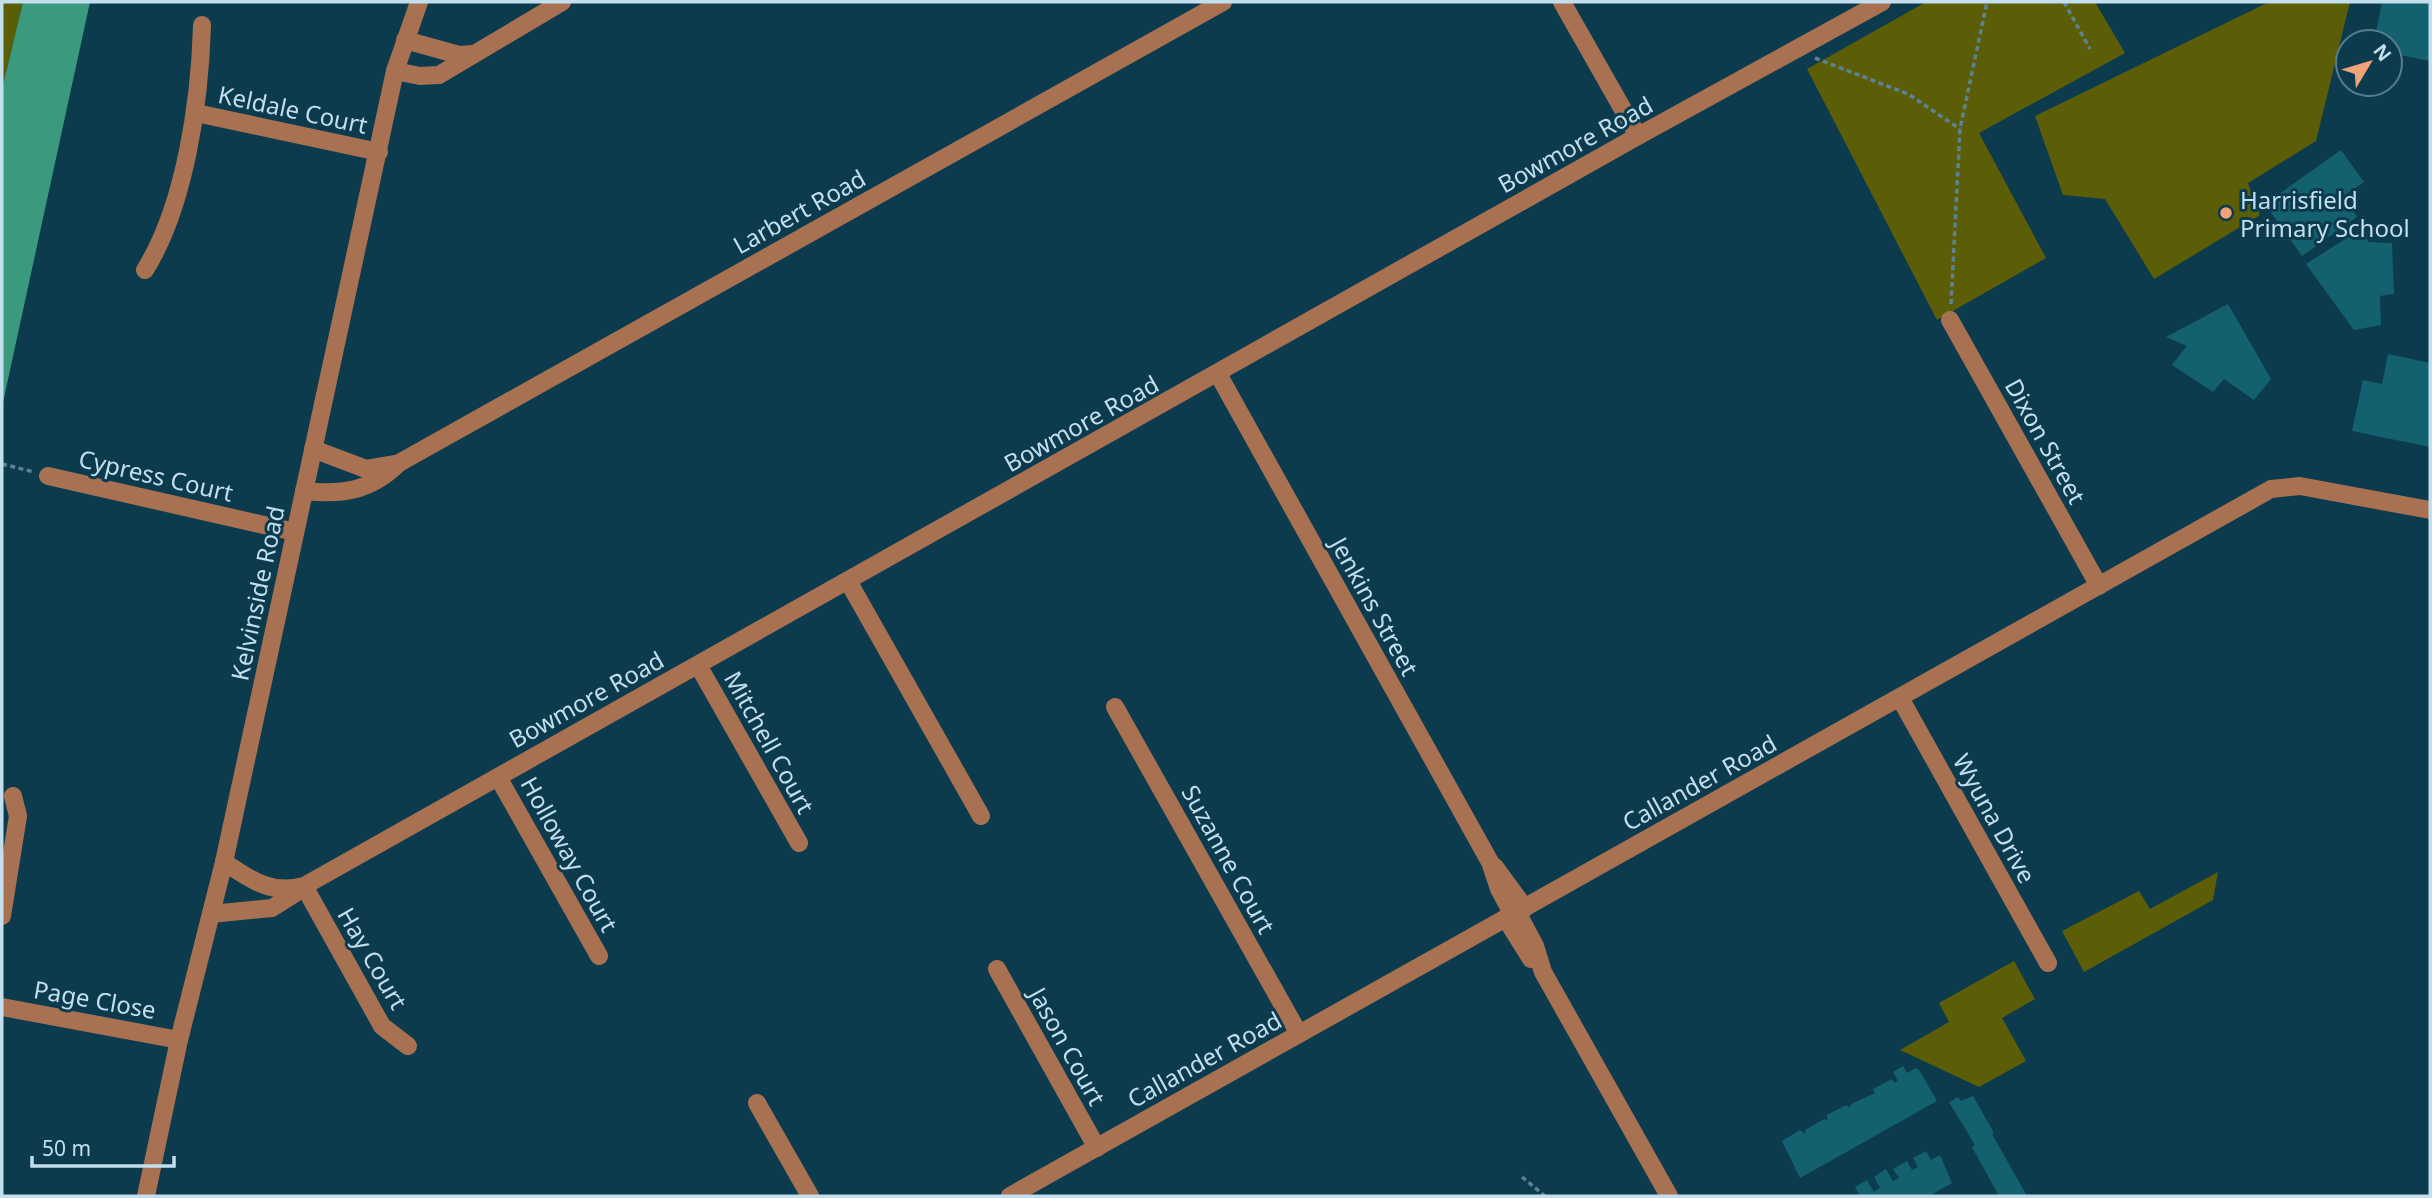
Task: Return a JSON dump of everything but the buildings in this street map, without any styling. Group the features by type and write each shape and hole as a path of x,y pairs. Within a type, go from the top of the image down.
{"street":[{"name":"Kelvinside Road","path":"146,1196 178,1040 224,862 395,71 419,2"},
{"path":"395,71 420,76 439,75 562,2"},
{"name":"Larbert Road","path":"304,491 354,492 387,475 400,463 1223,2"},
{"path":"1562,2 1638,136"},
{"name":"Bowmore Road","path":"224,862 264,887 289,890 304,886 1638,136 1882,2"},
{"name":"Keldale Court","path":"145,270 164,241 196,113 202,25"},
{"path":"405,40 459,55 473,54"},
{"name":"Keldale Court","path":"196,113 379,152"},
{"name":"Dixon Street","path":"1950,320 2099,586"},
{"name":"Jenkins Street","path":"1218,374 1490,862 1502,873 1527,953 1543,972 1669,1196"},
{"name":"Larbert Road","path":"313,449 366,469 400,463"},
{"name":"Cypress Court","path":"48,476 295,532"},
{"name":"Callander Road","path":"1010,1196 2277,487 2300,486 2430,510"},
{"path":"848,582 981,816"},
{"name":"Mitchell Court","path":"698,665 799,843"},
{"name":"Wyuna Drive","path":"1900,698 2048,963"},
{"name":"Suzanne Court","path":"1115,707 1299,1034"},
{"name":"Holloway Court","path":"498,777 599,956"},
{"path":"2,916 18,816 13,796"},
{"name":"Bowmore Road","path":"211,914 271,908 295,896 304,886"},
{"name":"Hay Court","path":"304,886 382,1026 408,1046"},
{"name":"Jason Court","path":"997,969 1097,1148"},
{"name":"Page Close","path":"2,1007 178,1040"},
{"path":"757,1103 810,1196"}],"path":[{"path":"1950,320 1960,129 1987,2"},
{"path":"2064,2 2090,49"},
{"path":"1796,51 1908,94 1960,129"},
{"path":"2,464 48,476"},
{"path":"1522,1177 1545,1196"}],"shaded area":[{"path":"2,2 23,2 2,89"},
{"path":"23,2 90,2 2,407 2,89"},
{"path":"1926,2 2095,2 2125,53 1979,133 2046,258 1937,320 1807,69"},
{"path":"2269,2 2350,2 2344,28 2334,28 2334,67 2316,141 2248,183 2260,215 2154,279 2105,199 2063,195 2035,116"},
{"path":"2218,872 2213,900 2084,972 2062,931 2139,891 2150,909"},
{"path":"2014,961 2035,999 2002,1018 2026,1061 1979,1087 1900,1050 1949,1022 1939,1003"}],"place":[{"name":"Harrisfield Primary School","path":"2226,213"}]}
